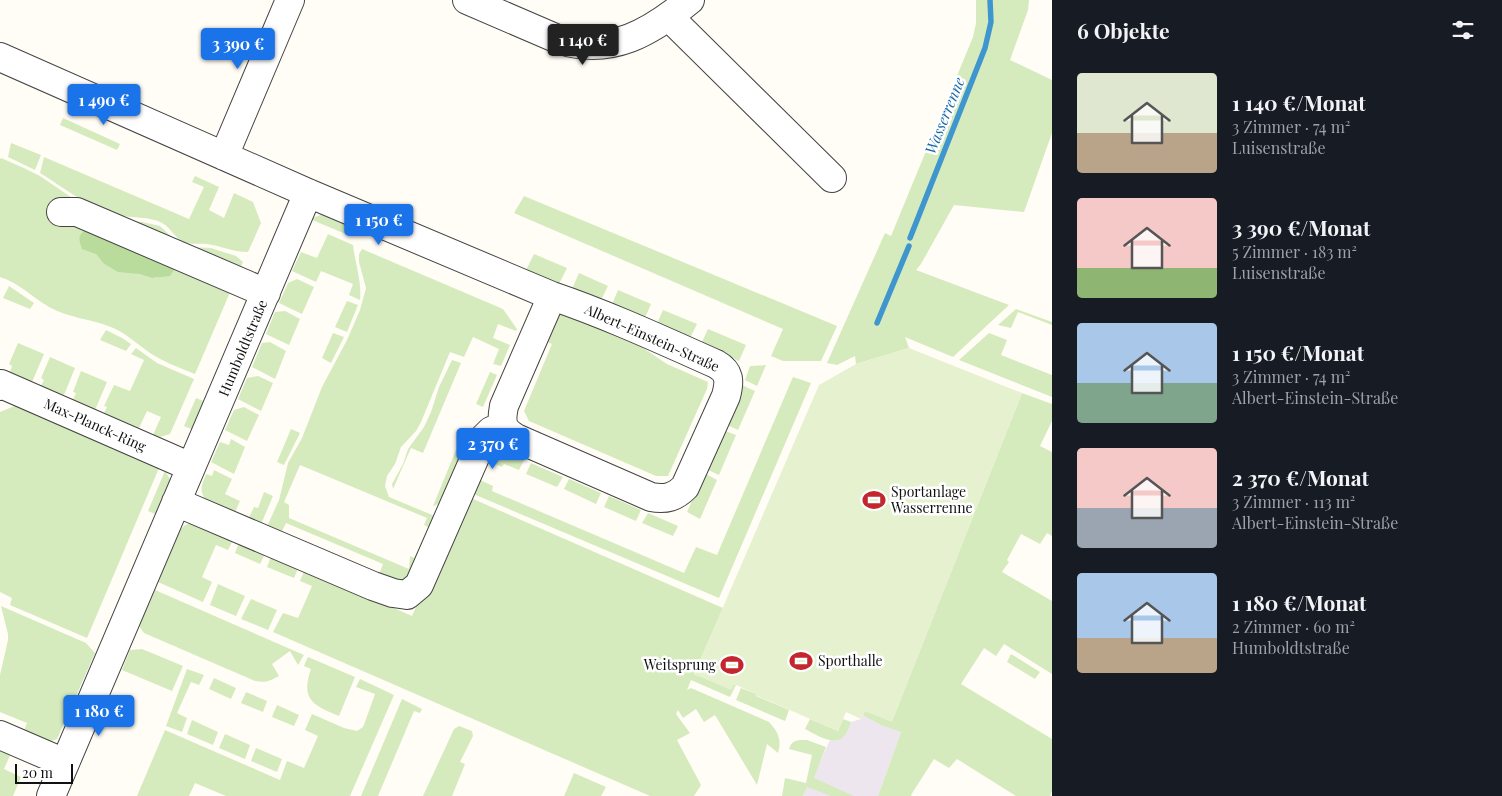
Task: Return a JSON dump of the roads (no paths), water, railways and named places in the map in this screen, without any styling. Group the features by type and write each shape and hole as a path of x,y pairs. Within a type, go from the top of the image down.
{"street":[{"path":"224,156 290,0"},
{"path":"466,0 575,45 597,45 635,37 669,17 690,0"},
{"path":"669,17 832,178"},
{"name":"Albert-Einstein-Straße","path":"0,57 308,193 716,364 724,369 728,377 726,396 685,487 674,496 668,498 651,497 608,479 516,438 507,433 503,426"},
{"name":"Humboldtstraße","path":"51,796 308,193"},
{"path":"61,212 78,212 266,294"},
{"path":"176,502 373,586 393,593 407,595 419,585 483,439 491,431 503,426 504,406 552,296"},
{"name":"Max-Planck-Ring","path":"0,386 1,384 191,467"},
{"path":"0,735 65,763"}],"waterway":[{"name":"Wasserrenne","path":"910,238 985,48 991,22 990,0"},
{"name":"Wasserrenne","path":"877,323 909,246"}],"place":[{"name":"Sportanlage Wasserrenne","path":"874,500"},
{"name":"Sporthalle","path":"801,661"},
{"name":"Weitsprung","path":"732,665"}]}
